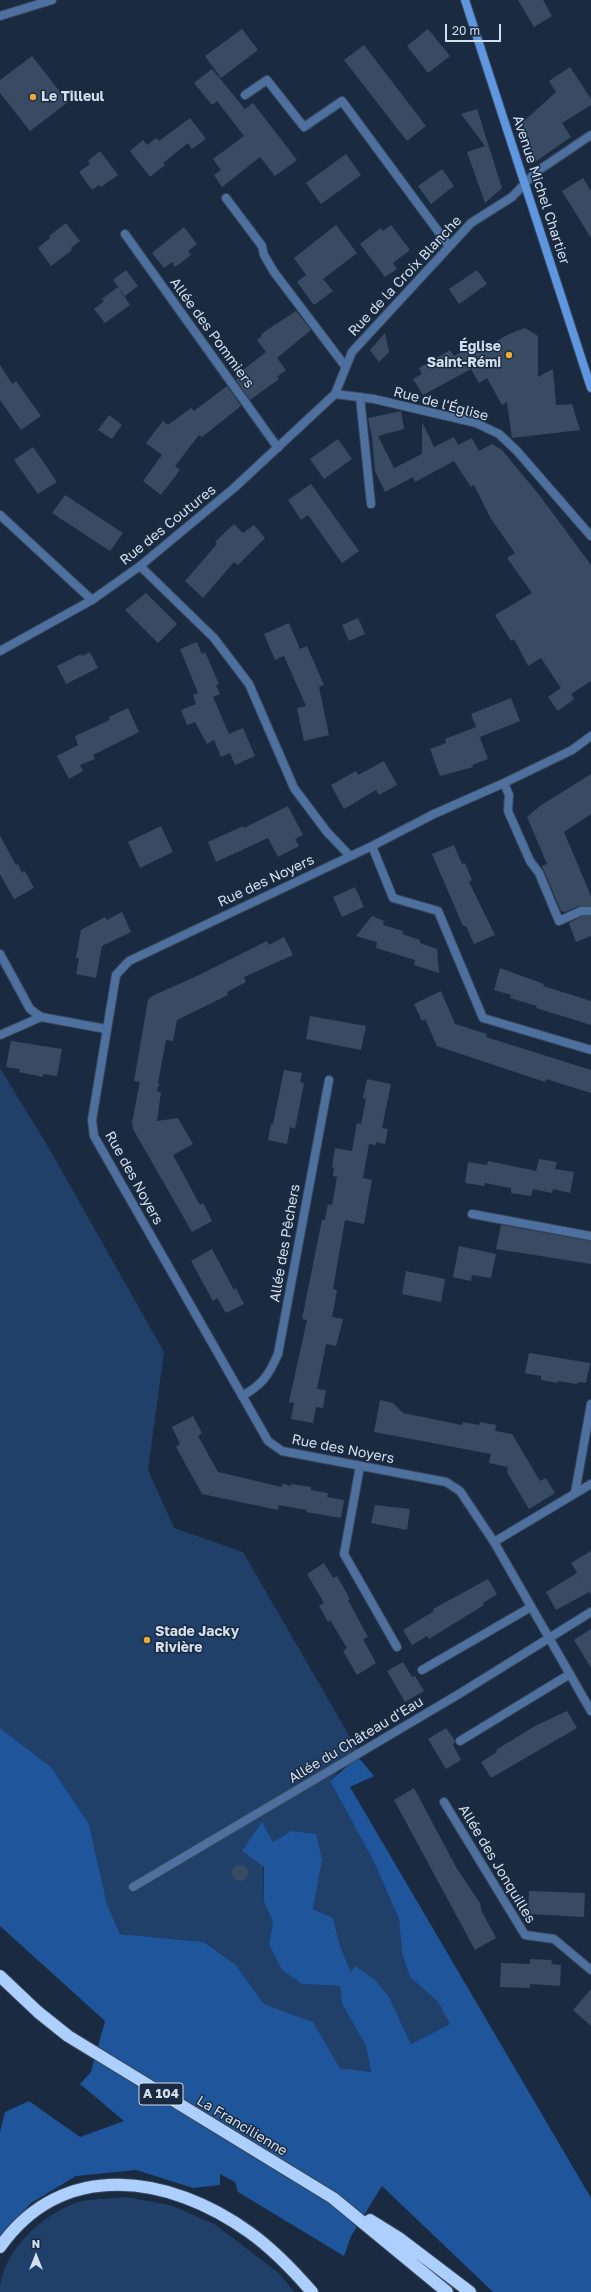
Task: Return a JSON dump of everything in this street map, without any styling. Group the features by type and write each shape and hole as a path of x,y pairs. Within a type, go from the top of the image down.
{"highway":[{"name":"La Francilienne","path":"0,1976 38,2012 68,2036 333,2198 447,2292"},
{"path":"0,2247 28,2215 65,2194 84,2187 100,2184 146,2186 196,2201 228,2218 272,2249 312,2292"},
{"path":"333,2198 400,2238 470,2292"}],"main road":[{"name":"Avenue Michel Chartier","path":"465,0 524,184 588,367 591,388"}],"street":[{"path":"0,16 52,0"},
{"path":"245,95 267,80 304,127 342,101 449,246"},
{"name":"Rue de la Croix Blanche","path":"335,394 345,366 352,352 471,223 512,197 536,172 591,135"},
{"path":"226,198 262,246 264,255 274,272 345,366"},
{"name":"Allée des Pommiers","path":"125,234 278,448"},
{"name":"Rue des Coutures","path":"0,651 92,600 140,566 234,488 335,394"},
{"name":"Rue de l'Église","path":"335,394 360,397 476,423 499,434 517,451 591,536"},
{"path":"360,397 371,504"},
{"path":"0,515 92,600"},
{"path":"140,566 214,638 249,684 294,788 327,832 350,856"},
{"name":"Rue des Noyers","path":"591,736 572,750 504,783 434,814 372,846 129,961 116,975 92,1120 94,1136 268,1441 282,1451 446,1482 460,1491 494,1542 591,1711"},
{"path":"504,783 509,795 508,811 530,861 539,873 559,921 581,912 591,911"},
{"path":"372,846 393,898 438,911 484,1018 591,1050"},
{"path":"0,954 30,1009 42,1017 106,1029"},
{"path":"0,1035 42,1017"},
{"name":"Allée des Pêchers","path":"242,1396 256,1388 269,1374 278,1354 329,1080"},
{"path":"472,1214 591,1236"},
{"path":"575,1493 591,1404"},
{"path":"360,1466 344,1554 397,1647"},
{"path":"494,1542 591,1484"},
{"path":"422,1670 531,1607"},
{"name":"Allée du Château d'Eau","path":"133,1886 452,1698 591,1612"},
{"path":"460,1741 570,1674"},
{"name":"Allée des Jonquilles","path":"444,1802 525,1935 554,1939 591,1970"}],"shaded area":[{"name":"Stade Jacky Rivière","path":"0,1068 50,1150 164,1352 148,1470 174,1528 243,1552 358,1751 330,1781 374,1862 399,1919 402,1953 410,1977 438,2002 450,2024 411,2044 389,1997 351,1972 340,1946 333,1918 313,1909 316,1893 291,1831 273,1842 262,1823 264,1902 273,1922 269,1944 302,1984 340,1986 342,2004 366,2046 371,2072 340,2068 313,2022 264,2004 235,1964 205,1942 120,1934 107,1904 89,1824 51,1767 0,1728"},
{"path":"0,1728 51,1767 89,1824 107,1904 120,1934 204,1942 235,1964 264,2004 313,2022 340,2068 371,2072 366,2046 342,2004 340,1986 302,1984 282,1970 269,1944 273,1922 264,1902 264,1867 242,1851 262,1822 273,1842 291,1831 316,1834 322,1860 313,1909 333,1918 340,1946 351,1972 355,1966 375,1980 389,1997 411,2044 450,2024 438,2002 410,1977 402,1953 399,1919 374,1862 330,1781 358,1757 374,1776 350,1787 591,2198 591,2292 493,2292 382,2186 351,2236 344,2256 238,2192 235,2182 220,2174 220,2185 193,2188 136,2170 76,2176 31,2203 0,2236 0,2132 5,2112 29,2101 80,2137 124,2121 80,2084 91,2072 105,2021 0,1926"},
{"path":"126,2197 170,2205 214,2224 279,2273 294,2292 0,2292 2,2277 8,2262 17,2248 40,2223 54,2213 83,2201"}],"building":[{"path":"518,0 543,0 552,16 534,27"},
{"path":"242,29 258,50 221,78 205,56"},
{"path":"428,29 450,56 428,73 407,46"},
{"path":"364,45 426,126 407,141 344,60"},
{"name":"Le Tilleul","path":"32,56 68,102 30,131 0,93 0,80"},
{"path":"570,67 591,99 591,105 562,123 571,137 535,162 522,123 556,92 549,81"},
{"path":"212,69 245,109 253,103 297,160 275,176 260,157 222,187 214,175 221,170 213,159 244,136 217,101 212,105 194,83"},
{"path":"477,109 502,188 485,203 467,152 485,146 461,114"},
{"path":"190,118 206,139 192,149 188,143 163,163 165,165 150,177 130,151 143,140 147,145 156,138 159,141"},
{"path":"100,151 118,175 101,187 99,185 92,190 79,172 90,164 88,161"},
{"path":"346,154 361,175 321,204 306,183"},
{"path":"442,169 454,186 431,204 418,186"},
{"path":"583,178 591,191 591,238 562,191"},
{"path":"66,223 80,241 71,248 72,250 51,266 38,248 50,238 49,236"},
{"path":"336,225 357,253 323,279 333,291 314,305 297,282 306,275 294,258"},
{"path":"391,225 410,250 393,263 397,269 385,277 360,244 381,228 383,231"},
{"path":"184,227 197,244 188,251 191,255 175,267 172,262 164,268 152,253"},
{"path":"126,270 138,286 125,296 113,280"},
{"path":"477,270 487,284 459,304 449,289"},
{"path":"118,287 130,305 105,323 94,309 104,301 102,299"},
{"path":"296,311 311,330 277,358 286,370 277,377 279,379 250,400 236,380 240,376 238,374 266,352 257,340 262,336 261,334"},
{"path":"525,328 538,336 538,377 553,369 556,405 572,404 580,430 512,438 507,402 502,405 487,378 479,383 471,369 423,395 413,379 422,374 419,368 450,350 454,356 468,348 473,355 509,334"},
{"path":"385,333 389,352 379,362 370,350"},
{"path":"0,365 12,384 16,381 41,416 21,430 0,400"},
{"path":"227,386 241,406 202,437 199,435 175,466 180,470 161,495 143,481 162,455 146,443 163,421 168,425 191,408 194,411"},
{"path":"401,411 404,429 378,436 394,468 422,454 422,422 434,447 454,437 458,445 472,438 479,451 492,444 502,450 540,496 591,565 591,681 571,694 574,699 558,711 548,697 561,688 541,658 528,666 514,639 511,641 495,615 532,593 507,558 515,553 491,519 474,485 471,487 454,461 415,482 413,477 385,492 375,471 372,437 368,418"},
{"path":"109,415 122,425 112,439 98,430"},
{"path":"338,439 352,459 324,479 310,459"},
{"path":"33,447 57,482 38,494 14,460"},
{"path":"311,484 359,551 342,563 308,515 301,520 288,500"},
{"path":"65,495 123,533 110,551 52,513"},
{"path":"234,524 243,533 254,525 265,538 238,565 234,562 203,598 185,581 217,544 215,542"},
{"path":"146,593 177,624 158,643 125,610"},
{"path":"358,618 365,634 349,641 342,625"},
{"path":"289,623 300,649 307,646 324,685 319,687 329,735 304,741 297,708 306,706 284,656 275,660 264,634"},
{"path":"197,642 202,654 205,652 219,684 216,685 220,694 213,697 229,734 243,728 255,756 235,765 230,753 221,757 214,740 207,744 195,722 187,725 181,710 196,704 193,695 198,693 180,649"},
{"path":"90,652 98,668 66,684 57,666 81,654 82,656"},
{"path":"511,698 520,721 480,737 471,714"},
{"path":"128,708 139,732 93,755 95,759 80,765 83,771 69,779 57,756 78,745 75,736 110,720 109,717"},
{"path":"476,727 488,759 472,765 473,767 440,776 430,749 446,743 445,739"},
{"path":"384,761 397,785 379,795 376,790 344,809 331,785 356,771 358,775"},
{"path":"591,774 591,814 564,832 591,896 591,906 579,906 565,912 561,911 542,866 547,864 527,817 540,806"},
{"path":"288,806 303,835 295,839 299,846 278,857 268,838 216,862 208,842 243,826 244,828"},
{"path":"161,826 173,852 140,868 128,842"},
{"path":"0,836 16,865 18,864 22,873 25,871 34,888 14,899 0,874"},
{"path":"454,845 462,864 465,863 472,880 469,882 495,935 474,944 466,926 463,926 432,854"},
{"path":"355,887 364,907 342,917 333,897"},
{"path":"122,912 131,932 102,946 96,978 76,974 79,958 76,958 81,930 105,917 107,920"},
{"path":"372,916 384,921 383,925 403,931 402,934 420,940 420,943 437,949 439,973 414,965 415,960 376,948 377,942 356,936"},
{"path":"582,916 591,916 591,936 576,942 569,923"},
{"path":"284,937 293,955 244,977 246,982 227,992 228,995 177,1020 173,1041 166,1040 158,1083 160,1086 158,1086 157,1092 161,1092 157,1121 178,1118 193,1144 173,1155 200,1205 203,1203 212,1221 192,1232 133,1129 132,1122 140,1082 134,1081 148,1000 152,996 197,976 267,941 269,945"},
{"path":"500,968 544,984 543,986 591,1001 591,1025 536,1008 537,1006 510,998 511,995 494,990"},
{"path":"441,991 455,1024 487,1034 486,1037 591,1070 591,1093 546,1079 545,1082 437,1046 425,1019 422,1021 414,1004"},
{"path":"310,1016 366,1026 361,1050 306,1039"},
{"path":"11,1041 62,1049 57,1076 43,1074 43,1077 19,1072 20,1069 6,1067"},
{"path":"284,1070 302,1073 300,1082 304,1083 295,1129 290,1127 287,1144 268,1140 271,1124 273,1124"},
{"path":"367,1079 391,1084 382,1128 388,1129 385,1144 376,1142 376,1145 369,1144 363,1178 372,1180 364,1224 345,1220 333,1289 337,1290 332,1317 343,1319 336,1346 326,1344 317,1389 326,1390 323,1408 316,1407 313,1423 291,1419 294,1403 289,1402 307,1320 302,1319 322,1220 325,1220 328,1204 332,1205 337,1177 333,1176 334,1168 332,1167 335,1148 352,1151 357,1123 361,1124 366,1099 363,1098"},
{"path":"539,1159 557,1162 555,1169 574,1172 570,1193 553,1189 552,1193 533,1189 531,1196 511,1193 511,1188 485,1183 484,1186 465,1183 468,1162 487,1165 488,1161 536,1171"},
{"path":"501,1225 591,1241 591,1264 496,1249"},
{"path":"459,1246 496,1254 491,1278 472,1275 471,1281 453,1277"},
{"path":"212,1249 234,1290 236,1288 244,1304 226,1313 217,1298 213,1301 191,1261"},
{"path":"406,1271 445,1279 441,1302 402,1294"},
{"path":"529,1353 590,1363 586,1383 578,1382 577,1384 558,1381 558,1383 541,1380 541,1376 525,1373"},
{"path":"380,1400 393,1403 403,1413 462,1425 463,1422 479,1425 480,1422 496,1425 495,1431 512,1434 540,1481 546,1478 555,1493 529,1509 507,1472 508,1467 489,1463 491,1454 374,1432"},
{"path":"193,1416 202,1433 198,1436 218,1472 282,1487 282,1484 291,1486 291,1484 311,1487 311,1490 328,1493 327,1497 344,1500 341,1518 306,1512 307,1510 279,1505 278,1510 202,1494 176,1447 180,1444 172,1427"},
{"path":"375,1505 410,1509 407,1530 371,1523"},
{"path":"591,1551 591,1595 571,1563"},
{"path":"324,1563 333,1578 337,1576 350,1599 348,1600 368,1637 363,1639 376,1663 357,1675 343,1651 347,1648 330,1620 328,1622 319,1606 324,1603 307,1574"},
{"path":"577,1573 589,1592 556,1610 546,1592"},
{"path":"488,1579 497,1594 483,1603 484,1605 429,1639 427,1636 412,1645 403,1630 434,1611 433,1609"},
{"path":"591,1629 591,1668 574,1640"},
{"path":"403,1662 412,1677 415,1676 424,1691 405,1702 387,1671"},
{"path":"567,1711 577,1728 491,1778 481,1762 497,1752 496,1750 535,1726"},
{"path":"446,1728 455,1741 453,1745 461,1760 446,1769 428,1739"},
{"path":"414,1788 456,1867 480,1903 482,1912 496,1938 475,1950 394,1800"},
{"path":"240,1865 246,1867 248,1873 246,1879 240,1881 234,1879 232,1873 234,1867"},
{"path":"529,1891 585,1893 584,1917 528,1914"},
{"path":"530,1959 552,1960 551,1964 561,1965 560,1986 530,1984 530,1988 500,1987 501,1963 530,1964"},
{"path":"591,1989 591,2026 573,2010"}],"place":[{"name":"Le Tilleul","path":"33,97"},
{"name":"Église Saint-Rémi","path":"509,355"},
{"name":"Stade Jacky Rivière","path":"147,1640"}]}
